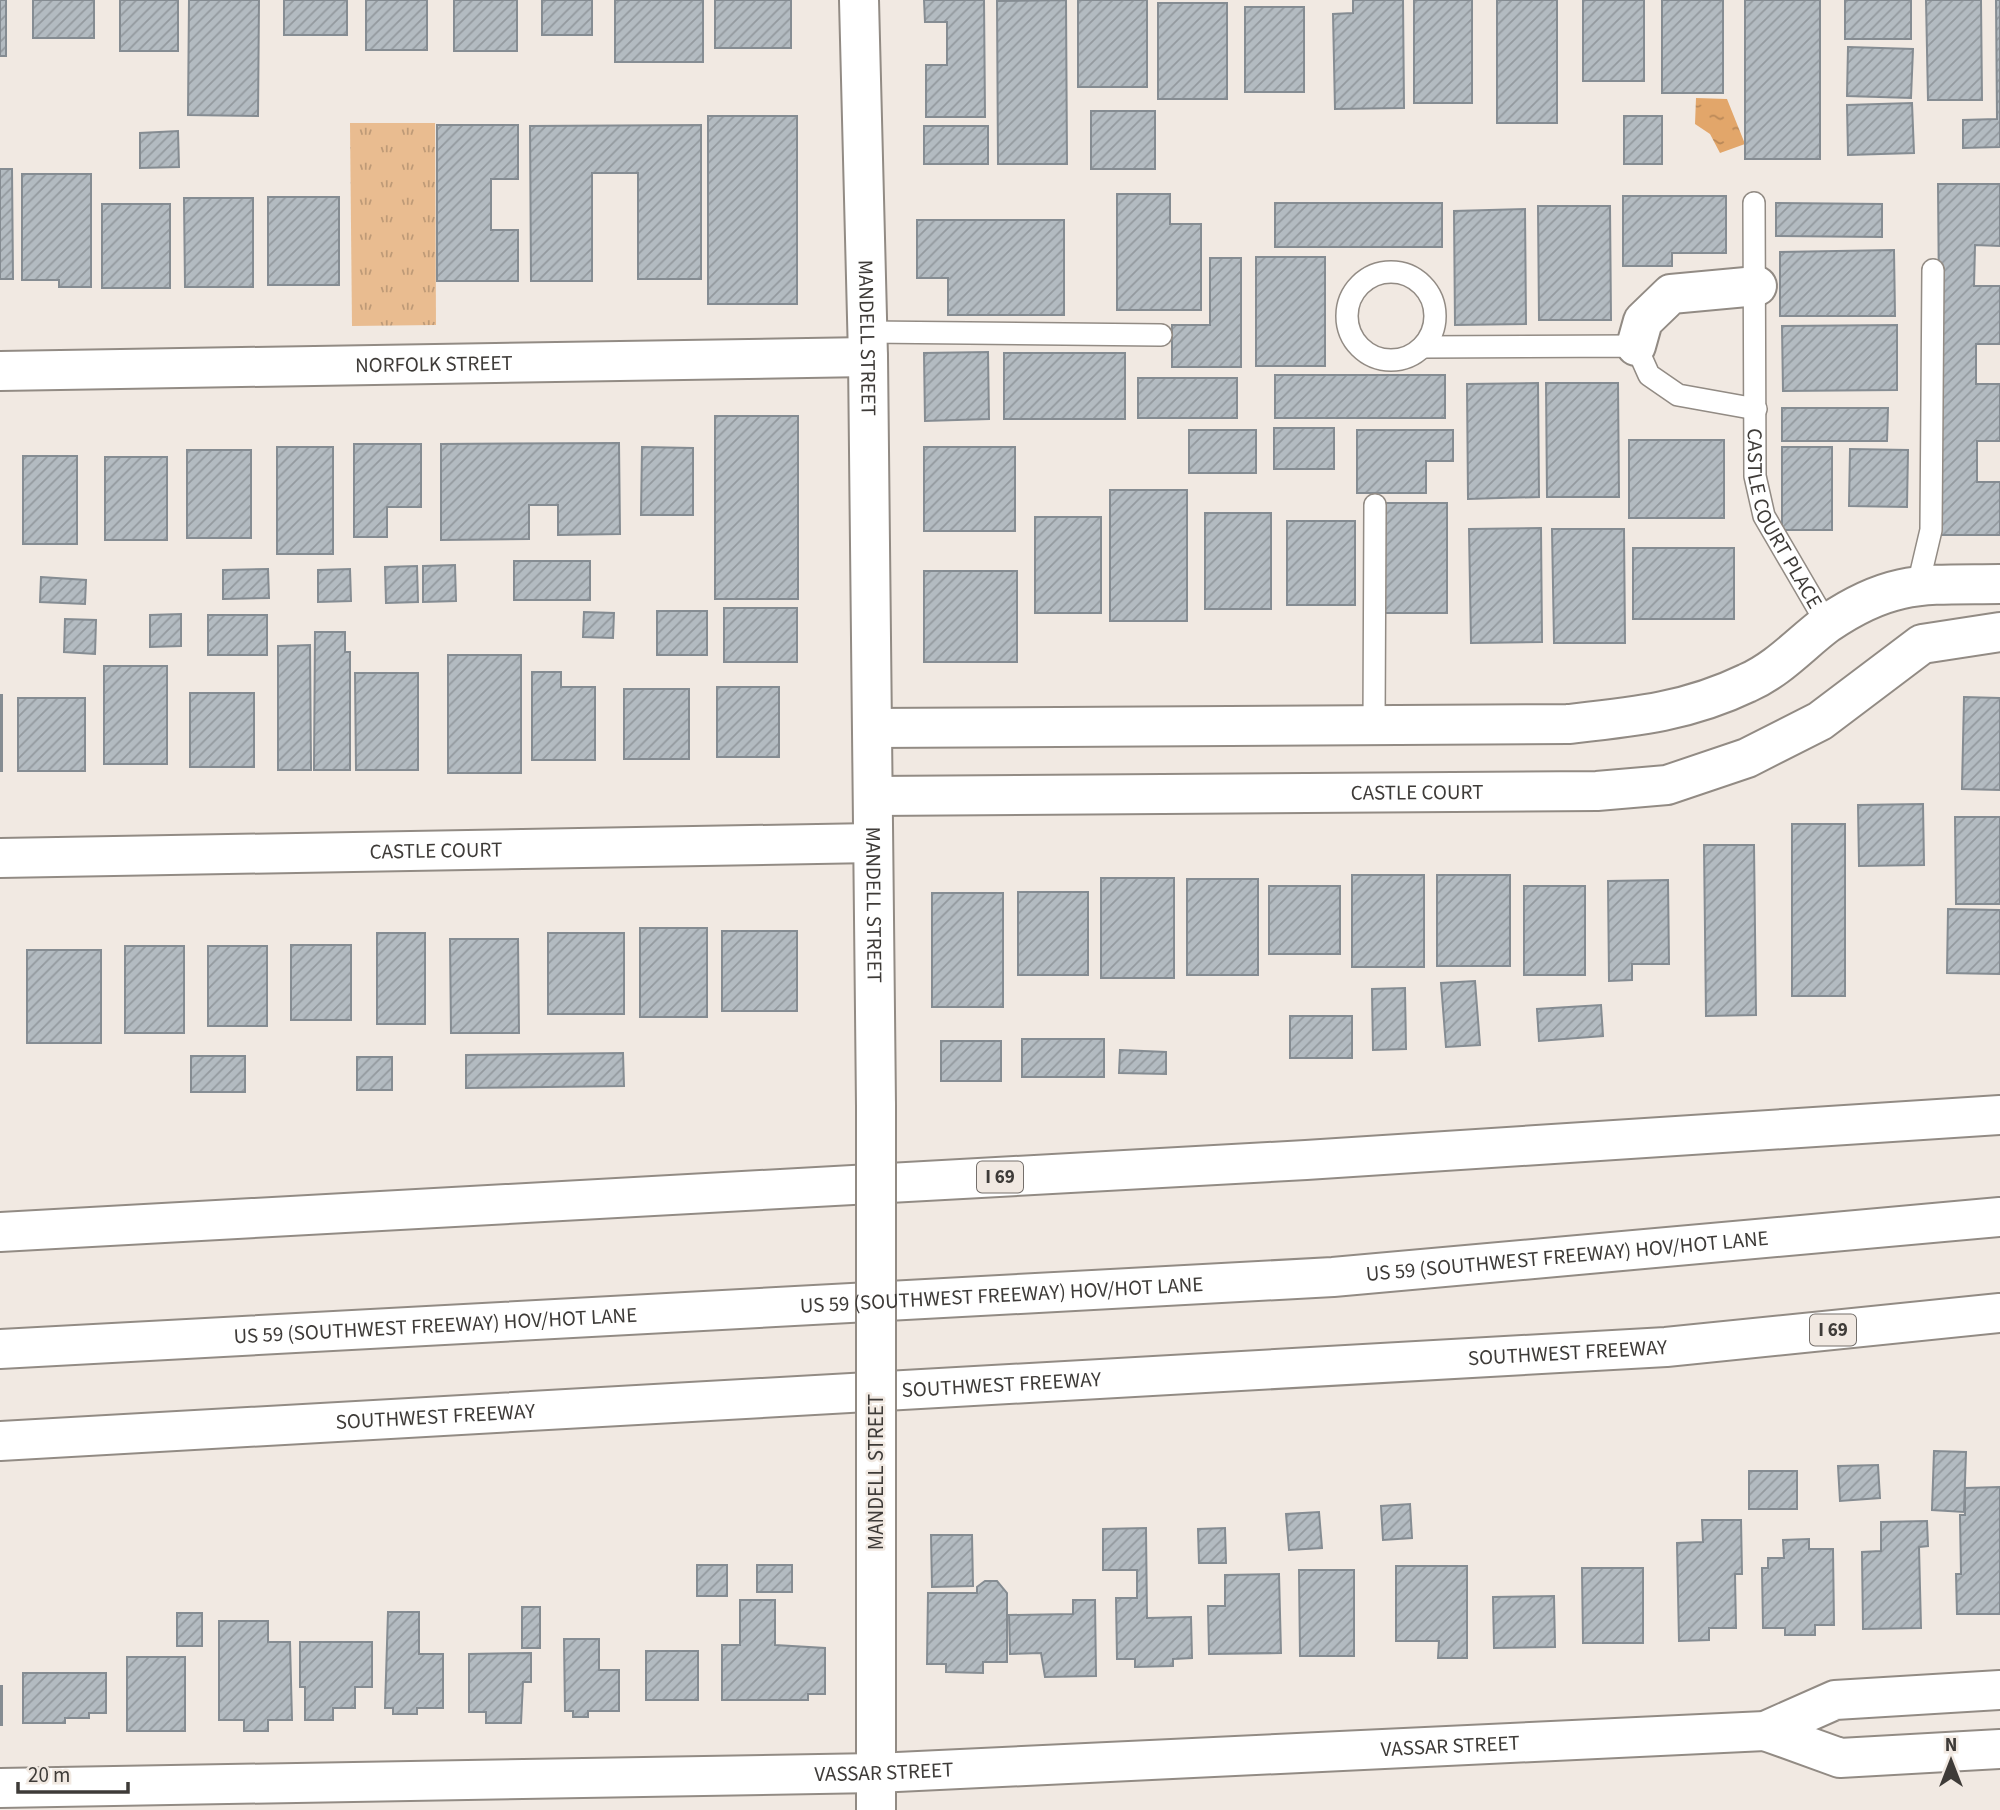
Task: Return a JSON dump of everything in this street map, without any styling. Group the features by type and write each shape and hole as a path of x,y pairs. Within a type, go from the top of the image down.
{"main road":[{"name":"MANDELL STREET","path":"859,0 868,345 876,1106 876,1791"},
{"path":"1636,346 1643,321 1671,294 1757,286"},
{"name":"NORFOLK STREET","path":"0,371 868,345"},
{"path":"872,728 1568,724 1659,715 1686,708 1750,682 1782,662 1827,624 1868,599 1890,590 1918,585 2000,584"},
{"path":"1918,585 1922,644"},
{"name":"CASTLE COURT","path":"873,796 1597,791 1667,785 1747,758 1819,721 1922,644 2000,632"},
{"name":"CASTLE COURT","path":"0,858 873,844"},
{"name":"I 69","path":"0,1233 1292,1161 2000,1115"},
{"name":"US 59 (SOUTHWEST FREEWAY) HOV/HOT LANE","path":"0,1349 1333,1277 2000,1217"},
{"name":"SOUTHWEST FREEWAY","path":"0,1441 1666,1347 2000,1313"},
{"name":"VASSAR STREET","path":"0,1788 876,1791 1765,1731 1835,1700 2000,1690"},
{"name":"VASSAR STREET","path":"1765,1731 1840,1758 2000,1749"}],"lane":[{"name":"CASTLE COURT PLACE","path":"1754,203 1757,286 1755,476 1764,516 1827,624"},
{"path":"1918,585 1931,530 1933,270"},
{"path":"1423,347 1431,336 1436,308 1421,283 1409,275 1395,272 1367,278 1356,288 1347,309 1349,331 1356,344 1367,354 1396,361 1423,347 1636,346"},
{"path":"868,345 1161,335"},
{"name":"CASTLE COURT PLACE","path":"1636,346 1649,375 1678,395 1756,409"},
{"path":"1374,727 1375,505"}],"green space":[{"path":"350,123 435,123 436,325 352,326"}],"water":[{"path":"1696,98 1727,99 1745,144 1720,153 1710,134 1695,124"}],"building":[{"path":"0,0 6,0 6,56 0,56"},
{"path":"33,0 94,0 94,38 33,38"},
{"path":"120,0 178,0 178,51 120,51"},
{"path":"189,0 259,0 258,116 188,115"},
{"path":"284,0 347,0 347,35 284,35"},
{"path":"366,0 427,0 427,50 366,50"},
{"path":"454,0 517,0 517,51 454,51"},
{"path":"542,0 592,0 592,35 542,35"},
{"path":"615,0 703,0 703,62 615,62"},
{"path":"715,0 791,0 791,48 715,48"},
{"path":"924,0 984,0 985,117 926,117 926,65 947,65 947,22 925,22"},
{"path":"1066,0 1067,164 998,164 997,1"},
{"path":"1078,0 1147,0 1147,87 1078,87"},
{"path":"1353,0 1403,0 1404,108 1335,109 1333,14 1353,13"},
{"path":"1414,0 1472,0 1472,103 1414,103"},
{"path":"1497,0 1557,0 1557,123 1497,123"},
{"path":"1583,0 1644,0 1644,81 1583,81"},
{"path":"1662,0 1723,0 1723,93 1662,93"},
{"path":"1745,0 1820,0 1820,159 1745,159"},
{"path":"1845,0 1911,0 1911,39 1845,39"},
{"path":"1926,0 1981,0 1982,100 1928,100"},
{"path":"1996,0 2000,0 2000,147 1963,148 1963,120 1997,119"},
{"path":"1158,3 1227,3 1227,99 1158,99"},
{"path":"1245,7 1304,7 1304,92 1245,92"},
{"path":"1848,47 1913,49 1911,98 1847,96"},
{"path":"1912,103 1914,153 1848,155 1847,105"},
{"path":"1091,111 1155,111 1155,169 1091,169"},
{"path":"708,116 797,116 797,304 708,304"},
{"path":"1624,116 1662,116 1662,164 1624,164"},
{"path":"437,125 518,125 518,179 491,179 491,230 518,230 518,281 437,281"},
{"path":"701,125 701,279 638,279 638,173 592,173 592,281 531,281 530,126"},
{"path":"924,126 988,126 988,164 924,164"},
{"path":"178,131 179,167 140,168 140,133"},
{"path":"0,169 12,169 13,279 0,279"},
{"path":"22,174 91,174 91,287 59,287 59,280 22,280"},
{"path":"1938,184 2000,184 2000,246 1975,245 1974,286 2000,286 2000,344 1976,344 1976,384 2000,384 2000,441 1977,441 1977,482 2000,482 2000,535 1941,535"},
{"path":"1117,194 1170,194 1170,224 1201,224 1201,310 1117,310"},
{"path":"1623,196 1726,196 1726,253 1672,253 1672,266 1623,266"},
{"path":"268,197 339,197 339,285 268,285"},
{"path":"184,198 253,198 253,287 185,287"},
{"path":"1275,203 1442,203 1442,247 1275,247"},
{"path":"1776,203 1882,204 1882,237 1776,236"},
{"path":"102,204 170,204 170,288 102,288"},
{"path":"1538,206 1610,206 1611,320 1539,320"},
{"path":"1525,209 1526,324 1455,325 1454,211"},
{"path":"917,220 1064,220 1064,315 948,315 948,278 917,278"},
{"path":"1894,250 1895,316 1780,316 1780,252"},
{"path":"1256,257 1325,257 1325,366 1256,366"},
{"path":"1210,258 1241,258 1241,367 1172,367 1172,325 1210,325"},
{"path":"1897,325 1897,390 1783,391 1782,326"},
{"path":"988,352 989,419 925,421 924,353"},
{"path":"1004,353 1125,353 1125,419 1004,419"},
{"path":"1275,375 1445,375 1445,418 1275,418"},
{"path":"1138,378 1237,378 1237,418 1138,418"},
{"path":"1538,383 1539,497 1468,499 1467,384"},
{"path":"1546,383 1618,383 1619,497 1547,497"},
{"path":"1782,408 1888,408 1887,441 1782,441"},
{"path":"715,416 798,416 798,599 715,599"},
{"path":"1274,428 1334,428 1334,469 1274,469"},
{"path":"1189,430 1256,430 1256,473 1189,473"},
{"path":"1357,430 1453,430 1453,461 1426,461 1426,493 1357,493"},
{"path":"1629,440 1724,440 1724,518 1629,518"},
{"path":"619,443 620,534 558,535 558,505 529,505 529,539 441,540 441,444"},
{"path":"354,444 421,444 421,507 387,507 387,537 354,537"},
{"path":"277,447 333,447 333,554 277,554"},
{"path":"642,447 693,448 693,515 641,515"},
{"path":"924,447 1015,447 1015,531 924,531"},
{"path":"1782,447 1832,447 1832,530 1782,530"},
{"path":"1850,449 1908,450 1907,507 1849,506"},
{"path":"187,450 251,450 251,538 187,538"},
{"path":"23,456 77,456 77,544 23,544"},
{"path":"105,457 167,457 167,540 105,540"},
{"path":"1110,490 1187,490 1187,621 1110,621"},
{"path":"1384,503 1447,503 1447,613 1384,613"},
{"path":"1205,513 1271,513 1271,609 1205,609"},
{"path":"1035,517 1101,517 1101,613 1035,613"},
{"path":"1287,521 1355,521 1355,605 1287,605"},
{"path":"1541,528 1542,642 1471,643 1469,529"},
{"path":"1552,529 1624,529 1625,643 1554,643"},
{"path":"1633,548 1734,548 1734,619 1633,619"},
{"path":"514,561 590,561 590,600 514,600"},
{"path":"455,565 456,601 423,602 423,566"},
{"path":"417,566 418,602 386,603 385,567"},
{"path":"268,569 269,598 223,599 223,570"},
{"path":"350,569 351,601 318,602 318,570"},
{"path":"924,571 1017,571 1017,662 924,662"},
{"path":"41,577 86,580 85,604 40,602"},
{"path":"724,608 797,608 797,662 724,662"},
{"path":"657,611 707,611 707,655 657,655"},
{"path":"584,612 614,613 613,638 583,637"},
{"path":"181,614 181,646 150,647 150,615"},
{"path":"208,615 267,615 267,655 208,655"},
{"path":"65,619 96,620 95,654 64,652"},
{"path":"315,632 345,632 345,652 350,652 350,770 314,770"},
{"path":"310,645 311,770 278,770 278,646"},
{"path":"448,655 521,655 521,773 448,773"},
{"path":"104,666 167,666 167,764 104,764"},
{"path":"532,672 561,672 561,687 595,687 595,760 532,760"},
{"path":"355,673 418,673 418,770 356,770"},
{"path":"717,687 779,687 779,757 717,757"},
{"path":"624,689 689,689 689,759 624,759"},
{"path":"190,693 254,693 254,767 190,767"},
{"path":"2,695 2,771 0,771"},
{"path":"1964,697 2000,698 2000,790 1962,789"},
{"path":"18,698 85,698 85,771 18,771"},
{"path":"1923,804 1924,865 1859,866 1858,805"},
{"path":"1955,817 2000,817 2000,904 1956,904"},
{"path":"1792,824 1845,824 1845,996 1792,996"},
{"path":"1704,845 1754,845 1756,1015 1706,1016"},
{"path":"1352,875 1424,875 1424,967 1352,967"},
{"path":"1437,875 1510,875 1510,966 1437,966"},
{"path":"1101,878 1174,878 1174,978 1101,978"},
{"path":"1187,879 1258,879 1258,975 1187,975"},
{"path":"1668,880 1669,964 1632,964 1632,980 1609,981 1608,881"},
{"path":"1269,886 1340,886 1340,954 1269,954"},
{"path":"1524,886 1585,886 1585,975 1524,975"},
{"path":"1018,892 1088,892 1088,975 1018,975"},
{"path":"932,893 1003,893 1003,1007 932,1007"},
{"path":"1948,909 2000,910 2000,974 1947,973"},
{"path":"640,928 707,928 707,1017 640,1017"},
{"path":"722,931 797,931 797,1011 722,1011"},
{"path":"377,933 425,933 425,1024 377,1024"},
{"path":"548,933 624,933 624,1014 548,1014"},
{"path":"450,939 518,939 519,1033 451,1033"},
{"path":"291,945 351,945 351,1020 291,1020"},
{"path":"125,946 184,946 184,1033 125,1033"},
{"path":"208,946 267,946 267,1026 208,1026"},
{"path":"27,950 101,950 101,1043 27,1043"},
{"path":"1475,981 1480,1045 1446,1047 1441,983"},
{"path":"1405,988 1406,1049 1373,1050 1372,989"},
{"path":"1601,1005 1603,1036 1539,1041 1537,1009"},
{"path":"1290,1016 1352,1016 1352,1058 1290,1058"},
{"path":"1022,1039 1104,1039 1104,1077 1022,1077"},
{"path":"941,1041 1001,1041 1001,1081 941,1081"},
{"path":"1120,1050 1166,1052 1166,1074 1119,1073"},
{"path":"623,1053 624,1086 466,1088 466,1055"},
{"path":"191,1056 245,1056 245,1092 191,1092"},
{"path":"357,1057 392,1057 392,1090 357,1090"},
{"path":"1934,1451 1966,1452 1964,1512 1932,1510"},
{"path":"1878,1465 1880,1498 1840,1501 1838,1466"},
{"path":"1749,1471 1797,1471 1797,1509 1749,1509"},
{"path":"2000,1487 2000,1614 1957,1614 1956,1574 1961,1574 1960,1515 1965,1515 1965,1488"},
{"path":"1410,1504 1412,1538 1383,1540 1381,1506"},
{"path":"1319,1512 1322,1548 1289,1550 1286,1514"},
{"path":"1702,1520 1741,1520 1742,1574 1735,1574 1736,1628 1709,1628 1709,1640 1679,1641 1677,1543 1703,1542"},
{"path":"1927,1521 1928,1546 1919,1547 1921,1628 1863,1629 1862,1552 1881,1551 1881,1522"},
{"path":"1146,1528 1147,1618 1191,1617 1192,1658 1173,1659 1173,1666 1135,1667 1135,1659 1117,1659 1116,1598 1137,1598 1137,1570 1103,1570 1103,1529"},
{"path":"1225,1528 1226,1563 1199,1563 1198,1529"},
{"path":"931,1535 972,1535 973,1586 932,1587"},
{"path":"1809,1539 1809,1549 1833,1549 1834,1625 1815,1625 1815,1635 1785,1635 1785,1628 1763,1628 1762,1568 1768,1568 1768,1558 1784,1558 1783,1540"},
{"path":"697,1565 727,1565 727,1596 697,1596"},
{"path":"757,1565 792,1565 792,1592 757,1592"},
{"path":"1396,1566 1467,1566 1467,1658 1438,1658 1439,1641 1396,1641"},
{"path":"1582,1568 1643,1568 1643,1643 1583,1643"},
{"path":"1299,1570 1354,1570 1354,1656 1300,1656"},
{"path":"1279,1574 1281,1653 1209,1654 1208,1606 1225,1606 1225,1575"},
{"path":"985,1581 997,1581 1007,1593 1007,1662 983,1662 983,1673 946,1672 946,1664 927,1664 928,1593 977,1593 977,1587"},
{"path":"1554,1596 1555,1647 1494,1648 1493,1597"},
{"path":"740,1600 775,1600 775,1645 825,1648 825,1694 808,1694 808,1700 722,1700 722,1645 740,1645"},
{"path":"1073,1600 1095,1600 1096,1676 1045,1677 1041,1653 1010,1654 1009,1615 1073,1614"},
{"path":"522,1607 540,1607 540,1648 522,1648"},
{"path":"388,1612 419,1612 419,1654 443,1654 443,1708 417,1708 417,1714 393,1714 393,1708 385,1708"},
{"path":"177,1613 202,1613 202,1646 177,1646"},
{"path":"219,1621 268,1621 268,1642 290,1642 292,1720 268,1720 268,1731 244,1731 244,1720 219,1720"},
{"path":"564,1639 599,1639 599,1670 619,1670 619,1711 588,1711 588,1717 573,1717 573,1711 565,1711"},
{"path":"300,1642 372,1642 372,1687 355,1687 355,1708 333,1708 333,1720 305,1720 305,1687 300,1687"},
{"path":"646,1651 698,1651 698,1700 646,1700"},
{"path":"531,1653 531,1682 523,1682 521,1723 486,1723 486,1712 469,1712 469,1654"},
{"path":"127,1657 185,1657 185,1731 127,1731"},
{"path":"23,1673 106,1673 106,1713 89,1713 89,1718 65,1718 65,1723 23,1723"},
{"path":"2,1686 2,1725 0,1725"}]}
